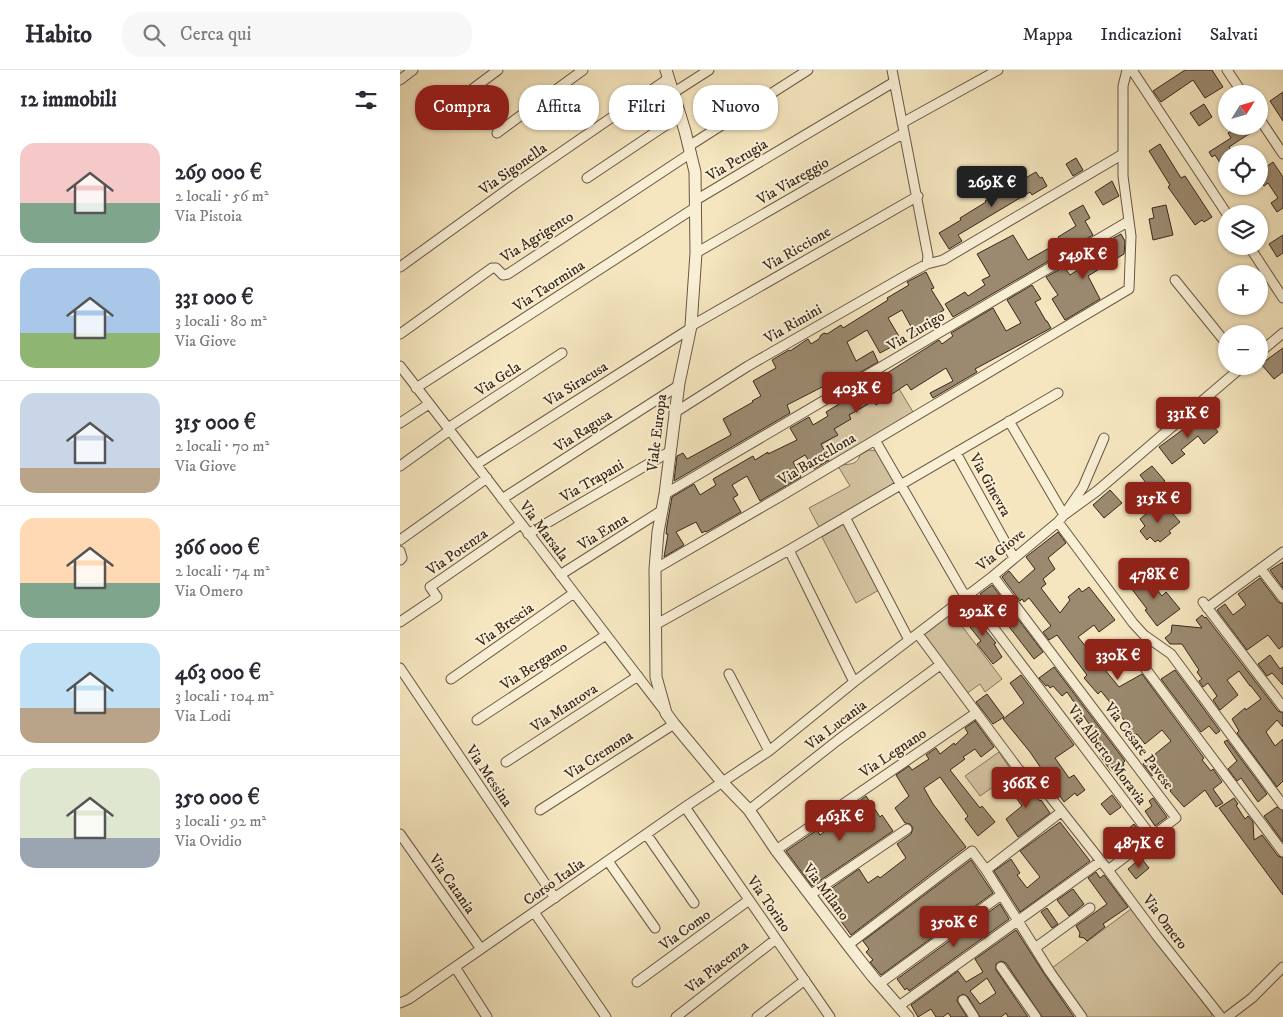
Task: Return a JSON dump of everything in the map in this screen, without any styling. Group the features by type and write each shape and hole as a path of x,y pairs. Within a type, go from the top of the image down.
{"street":[{"path":"400,80 413,70"},
{"path":"478,85 498,70"},
{"path":"496,133 583,70"},
{"path":"683,87 709,70"},
{"path":"690,150 808,70"},
{"path":"892,70 918,196 928,256 927,264"},
{"path":"902,124 998,70"},
{"path":"1127,70 1123,86 1123,176 1129,222"},
{"path":"1132,70 1221,205"},
{"path":"1227,70 1237,85"},
{"name":"Via Sigonella","path":"400,267 667,74"},
{"name":"Via Perugia","path":"696,204 894,82"},
{"name":"Viale Europa","path":"683,123 695,172 696,253 691,327 678,386 655,569 654,625 656,677 666,713 722,784"},
{"path":"587,178 659,130"},
{"path":"1268,132 1283,154"},
{"name":"Via Viareggio","path":"696,253 904,133"},
{"name":"Via Agrigento","path":"400,334 492,268 496,268 503,275 508,274 690,150"},
{"name":"Via Rimini","path":"674,413 748,366 927,264 943,260 1123,154"},
{"name":"Via Riccione","path":"691,327 918,196"},
{"name":"Via Taormina","path":"416,388 696,204"},
{"name":"Via Barcellona","path":"655,569 1122,295 1128,289 1131,236 1129,222"},
{"name":"Via Zurigo","path":"665,494 1129,222"},
{"path":"1254,255 1283,298"},
{"path":"1174,280 1218,333"},
{"name":"Via Siracusa","path":"477,464 691,327"},
{"path":"1268,346 1283,333"},
{"name":"Via Gela","path":"400,466 449,429 562,353"},
{"name":"Via Marsala","path":"400,366 666,713"},
{"name":"Via Giove","path":"722,784 769,751 854,682 993,576 1064,515 1097,491 1232,375"},
{"name":"Via Ragusa","path":"502,499 678,386"},
{"path":"654,625 789,550 1058,393"},
{"path":"400,423 429,404"},
{"path":"1009,421 1064,515 1083,487 1104,438"},
{"name":"Via Alberto Moravia","path":"875,440 900,486 966,595 1152,837"},
{"name":"Via Trapani","path":"528,534 669,452"},
{"name":"Via Ginevra","path":"956,453 1014,558"},
{"path":"400,540 487,478"},
{"name":"Via Enna","path":"560,575 661,511"},
{"path":"845,517 910,640"},
{"path":"1058,522 1144,635 1171,654 1283,805"},
{"name":"Via Potenza","path":"400,622 436,597 430,587 520,524"},
{"path":"789,550 854,682"},
{"path":"400,551 402,558 400,560"},
{"path":"1283,552 1261,569 1205,605 1283,707"},
{"path":"1261,569 1283,598"},
{"name":"Via Cesare Pavese","path":"993,576 1176,818 1108,870"},
{"name":"Via Brescia","path":"451,679 574,593"},
{"name":"Via Omero","path":"918,634 1020,770 1044,788 1221,1017"},
{"name":"Via Bergamo","path":"477,720 606,635"},
{"name":"Via Lucania","path":"749,810 838,740 940,665"},
{"name":"Via Messina","path":"400,668 555,898"},
{"path":"1145,668 1283,852"},
{"path":"729,674 769,751"},
{"name":"Via Mantova","path":"506,762 638,676"},
{"name":"Via Legnano","path":"776,850 976,713"},
{"name":"Via Cremona","path":"540,810 674,724"},
{"name":"Via Milano","path":"722,784 749,810 776,850 848,945 908,1017"},
{"name":"Corso Italia","path":"400,1003 410,999 685,807 722,784"},
{"name":"Via Torino","path":"685,807 830,1017"},
{"path":"986,870 1061,812"},
{"path":"810,895 907,829"},
{"name":"Via Catania","path":"400,834 481,950"},
{"path":"647,835 694,903"},
{"path":"848,945 972,851 1082,1017"},
{"path":"608,861 655,928"},
{"path":"899,1006 1101,861"},
{"path":"880,984 1001,895"},
{"name":"Via Como","path":"637,982 749,900"},
{"path":"1035,948 1090,908"},
{"path":"534,912 606,1017"},
{"name":"Via Piacenza","path":"676,1017 776,939"},
{"path":"455,966 487,1017"},
{"path":"1001,967 1036,1017"},
{"path":"1227,1017 1252,998 1283,967"},
{"path":"757,1017 805,980"},
{"path":"962,1000 974,1017"}],"shaded area":[{"path":"898,387 913,412 829,463 820,445 837,435 832,425"},
{"path":"869,450 877,451 895,483 820,529 809,508 850,486 838,466 854,463 859,459 860,455"},
{"path":"844,524 879,590 856,603 822,537"},
{"path":"952,613 1002,679 985,692 980,684 966,694 924,635"},
{"path":"999,752 1013,773 980,796 965,776"},
{"path":"1131,909 1211,1013 1212,1017 1087,1017 1052,968"}],"building":[{"path":"1185,70 1212,70 1222,85 1218,85 1218,90 1205,98 1193,80 1161,102 1153,91"},
{"path":"1283,92 1283,121 1270,101"},
{"path":"1204,104 1212,117 1199,126 1190,113"},
{"path":"1229,135 1247,135 1232,145 1220,145 1231,138"},
{"path":"1160,144 1181,178 1185,176 1212,217 1204,222 1202,220 1195,225 1168,187 1170,185 1149,151"},
{"path":"1218,146 1218,160 1215,155 1212,157 1209,152"},
{"path":"1076,158 1083,170 1073,176 1066,164"},
{"path":"1273,162 1283,177 1283,208 1277,212 1271,203 1278,198 1268,183 1268,166"},
{"path":"1036,172 1040,178 1042,177 1047,186 1032,195 1030,192 958,235 962,241 949,249 939,233 961,220 960,218 985,201"},
{"path":"1112,181 1119,196 1103,205 1095,192"},
{"path":"1083,205 1090,218 1085,221 1093,235 1065,251 1056,244 1061,241 1058,237 1076,226 1069,213"},
{"path":"1166,205 1173,235 1153,240 1149,219 1154,218 1152,208"},
{"path":"1121,234 1125,241 1124,254 1088,276 1100,299 1065,320 1052,299 1058,295 1046,277 1064,267 1070,275 1084,266 1082,264 1105,251 1102,244"},
{"path":"1013,235 1028,260 1051,247 1057,256 953,317 945,304 965,292 968,296 985,285 982,280 990,276 977,254"},
{"path":"1283,235 1283,253 1277,257 1269,244"},
{"path":"926,272 934,288 931,289 944,310 927,321 929,324 914,332 902,310 888,318 900,338 894,342 895,345 880,353 867,330 847,342 856,361 873,351 878,362 831,389 828,384 787,405 790,413 674,481 677,456 683,453 687,459 731,435 723,419 761,396 753,381 776,368 772,360 808,339 811,344 824,333 827,334 841,325 843,328 909,285 907,282"},
{"path":"1032,285 1041,299 1035,302 1051,328 975,369 977,372 933,398 930,393 953,381 946,368 911,390 907,384 876,405 873,401 849,415 851,419 834,429 838,435 821,444 829,460 814,469 805,455 793,462 801,477 760,501 747,476 732,485 738,495 733,498 741,512 706,532 702,533 696,522 676,532 684,545 664,557 672,497 694,484 700,495 716,485 713,479 753,456 755,460 768,452 768,454 797,440 790,428 809,417 813,425 828,416 826,412 860,391 858,388 883,373 884,375 939,340 942,344 953,336 951,333 993,308 1006,331 1021,323 1007,300"},
{"path":"1283,348 1283,372 1274,379 1268,372 1268,359"},
{"path":"1205,416 1218,432 1204,444 1198,436 1181,450 1185,454 1172,464 1159,447 1185,428 1187,431"},
{"path":"1152,466 1165,481 1152,491 1140,475"},
{"path":"1110,490 1122,503 1104,518 1093,505"},
{"path":"1157,505 1162,511 1167,507 1180,522 1160,542 1158,540 1155,542 1150,537 1147,540 1140,531 1145,526 1140,519"},
{"path":"1058,532 1066,543 1048,558 1055,569 1043,579 1046,584 1041,588 1060,613 1070,600 1068,597 1079,588 1082,592 1089,587 1115,620 1099,632 1094,625 1078,637 1119,687 1142,674 1204,758 1202,760 1211,771 1213,769 1222,782 1213,789 1223,803 1216,807 1205,790 1184,807 1170,791 1158,772 1152,776 1143,764 1171,741 1162,730 1145,744 1137,734 1134,737 1126,727 1128,725 1101,691 1098,694 1084,678 1087,675 1057,635 1049,640 1043,632 1051,626 1029,598 1024,602 1022,599 1020,601 1002,577 1009,571 1019,583 1035,569 1026,557"},
{"path":"1283,562 1283,588 1270,570"},
{"path":"1139,575 1144,580 1147,578 1162,596 1166,592 1180,609 1157,626 1128,584"},
{"path":"1260,578 1278,602 1283,604 1283,646 1279,649 1268,635 1247,650 1217,610 1225,604 1233,615 1246,605 1238,594"},
{"path":"992,585 1043,652 1034,659 1000,615 994,617 989,612 992,610 980,594"},
{"path":"969,608 984,625 982,626 996,643 994,644 1002,657 993,664 977,644 981,641 966,622 968,620 962,613"},
{"path":"1202,615 1206,617 1278,711 1283,713 1283,727 1277,720 1266,732 1275,746 1283,739 1283,781 1277,787 1237,733 1239,731 1232,719 1245,708 1246,710 1261,699 1239,671 1227,680 1238,695 1220,710 1213,700 1217,696 1208,683 1203,687 1199,681 1202,679 1197,672 1199,670 1182,644 1170,644 1165,638 1171,633 1172,625 1202,628 1196,620"},
{"path":"1270,655 1280,669 1283,667 1283,685 1272,673 1267,676 1258,664"},
{"path":"1054,667 1125,761 1124,765 1119,769 1118,767 1111,771 1100,756 1089,739 1096,734 1067,692 1062,696 1053,686 1050,688 1048,685 1046,686 1039,678"},
{"path":"1175,670 1220,731 1216,734 1209,726 1201,732 1161,679"},
{"path":"1021,675 1074,745 1055,758 1069,778 1074,775 1085,790 1077,796 1075,793 1064,802 1030,752 1003,719 1024,703 1010,683"},
{"path":"987,694 1004,717 993,724 976,702"},
{"path":"975,721 994,747 981,757 975,749 963,757 965,759 950,770 980,808 982,806 995,822 978,836 965,819 968,816 940,777 924,788 933,804 966,847 851,935 822,895 859,869 868,883 878,876 880,878 906,858 897,844 911,834 913,828 910,824 905,823 895,808 909,796 896,775 909,766 912,770 929,759 926,755 936,748 940,754 954,743 955,745 968,733 965,728"},
{"path":"1227,740 1267,794 1258,802 1241,778 1237,781 1228,769 1237,761 1224,742"},
{"path":"1021,779 1041,800 1050,813 1018,837 1006,819 1022,806 1009,788"},
{"path":"1112,795 1121,807 1110,815 1101,804"},
{"path":"866,796 880,817 882,815 893,831 812,886 786,851 817,830 820,835 840,820 837,816"},
{"path":"1153,798 1167,817 1155,826 1145,811 1152,806 1149,801"},
{"path":"1234,798 1245,819 1248,816 1253,822 1254,840 1262,835 1278,856 1283,858 1283,895 1219,808"},
{"path":"1277,807 1283,811 1283,842 1264,816"},
{"path":"1060,822 1090,861 1020,912 994,871 1011,859 1020,873 1017,875 1027,888 1040,877 1020,851"},
{"path":"1134,824 1143,835 1128,847 1124,842 1133,836 1128,829"},
{"path":"1141,858 1149,868 1136,879 1128,869"},
{"path":"971,860 993,893 881,975 870,962 873,960 866,952 869,949 863,941"},
{"path":"1096,872 1100,878 1104,875 1128,907 1103,924 1105,927 1087,941 1079,937 1080,933 1076,926 1107,904 1088,878"},
{"path":"1073,889 1084,904 1069,916 1057,900"},
{"path":"1000,904 1009,919 909,991 907,988 905,990 897,979"},
{"path":"1047,908 1058,924 1052,928 1041,912"},
{"path":"1016,930 1074,1017 1042,1017 1006,963 1001,961 996,964 996,970 1028,1017 1008,1017 1006,1013 1001,1017 980,1017 968,997 963,994 958,997 957,1001 967,1017 951,1017 948,1013 943,1017 936,1017 931,1009 918,1017 911,1005 958,971 966,982 983,972 975,959","holes":["987,978 996,993 980,1004 970,991"]}]}
